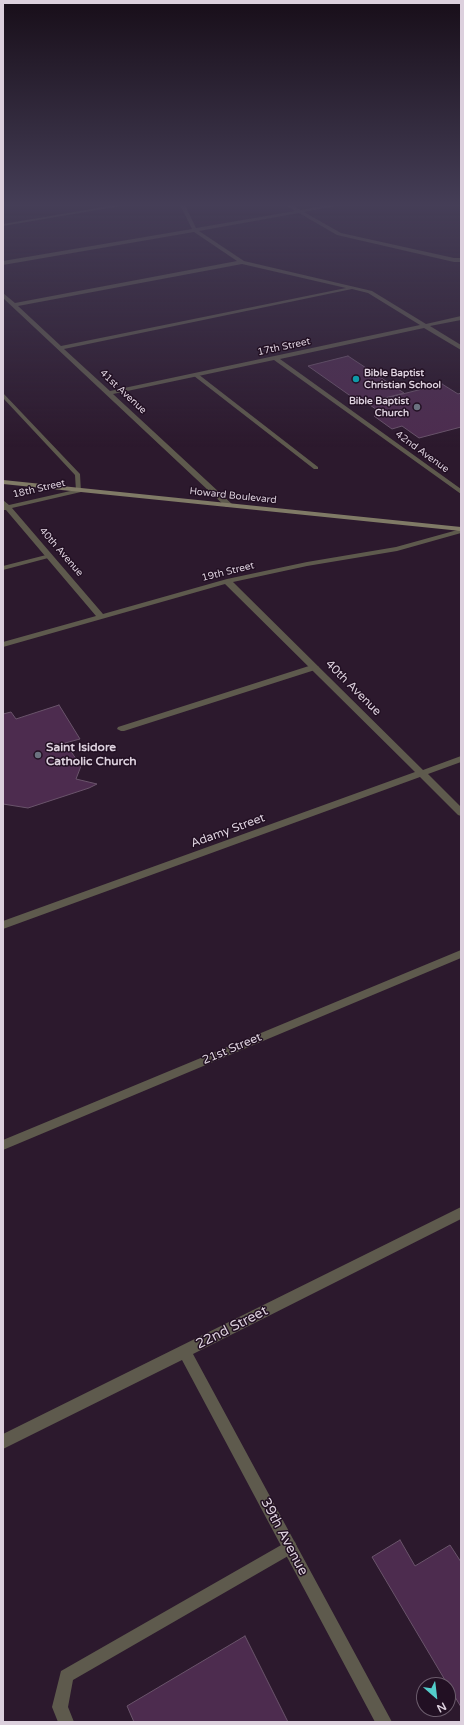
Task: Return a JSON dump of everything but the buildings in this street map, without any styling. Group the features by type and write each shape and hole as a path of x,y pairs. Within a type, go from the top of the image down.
{"main road":[{"name":"Howard Boulevard","path":"3,482 461,530"}],"street":[{"path":"14,305 117,286"},
{"path":"343,286 375,295 461,348"},
{"path":"60,348 354,288"},
{"name":"41st Avenue","path":"3,295 229,505"},
{"name":"17th Street","path":"110,393 461,318"},
{"name":"42nd Avenue","path":"275,358 461,492"},
{"name":"18th Street","path":"4,506 79,491"},
{"name":"40th Avenue","path":"4,506 50,556 101,617"},
{"name":"19th Street","path":"3,645 227,581 306,564 397,549 461,530"},
{"name":"40th Avenue","path":"227,581 461,813"},
{"name":"Adamy Street","path":"3,925 461,760"},
{"name":"21st Street","path":"3,1145 461,954"},
{"name":"22nd Street","path":"3,1442 461,1213"},
{"name":"39th Avenue","path":"185,1352 384,1722"}],"lane":[{"path":"196,375 316,468"},
{"path":"3,395 78,475 79,491"},
{"path":"3,568 50,556"},
{"path":"121,729 314,668"},
{"path":"66,1722 60,1707 66,1676 290,1547"}],"place":[{"name":"Bible Baptist Christian School","path":"356,379"},
{"name":"Bible Baptist Church","path":"417,407"},
{"name":"Saint Isidore Catholic Church","path":"38,755"}]}
